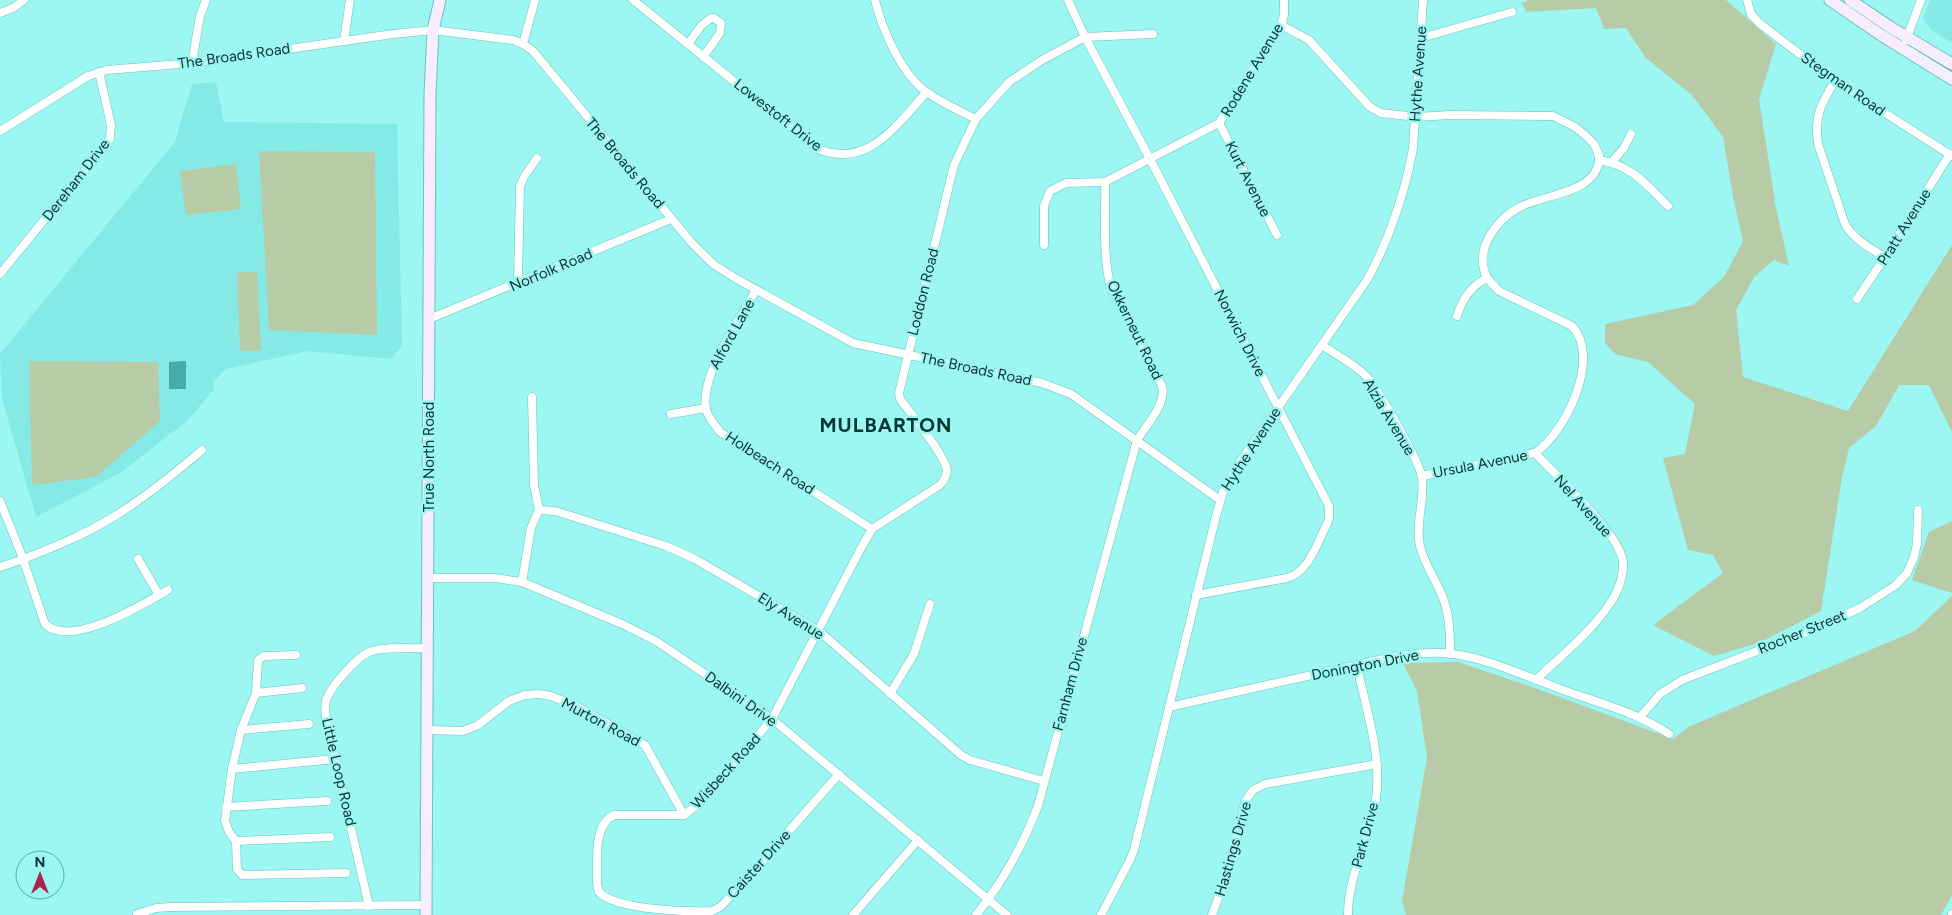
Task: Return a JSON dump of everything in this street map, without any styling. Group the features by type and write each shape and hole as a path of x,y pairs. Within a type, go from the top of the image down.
{"main road":[{"name":"True North Road","path":"426,910 430,94 433,30 440,0"},
{"path":"1830,0 1905,43 1952,64"},
{"path":"1850,0 1952,79"}],"street":[{"path":"0,13 13,8 24,0"},
{"path":"192,63 200,16 206,0"},
{"path":"344,41 350,0"},
{"path":"523,44 535,0"},
{"name":"Lowestoft Drive","path":"632,0 818,149 830,154 843,155 859,152 873,146 894,128 926,92"},
{"path":"875,0 887,37 909,72 926,92 976,119"},
{"name":"Norwich Drive","path":"1068,0 1328,501 1329,514 1326,524 1306,564 1294,576 1196,595"},
{"name":"Rodene Avenue","path":"1104,182 1219,123 1281,25 1284,14 1284,0"},
{"name":"Hythe Avenue","path":"1100,915 1134,850 1196,595 1224,489 1278,406 1367,280 1381,252 1410,167 1416,117 1423,0"},
{"name":"Stegman Road","path":"1747,0 1751,14 1758,23 1835,81 1951,155"},
{"path":"1905,43 1921,0"},
{"path":"1420,38 1512,12"},
{"path":"688,44 706,20 710,18 718,20 721,23 720,33 703,57"},
{"path":"1281,25 1309,40 1370,107 1381,113 1416,117 1450,115 1553,116 1575,127 1594,144 1600,160 1596,172 1588,182 1517,208 1496,226 1483,252 1482,263 1487,278 1472,288 1460,306 1457,316"},
{"name":"The Broads Road","path":"0,131 78,81 98,72 130,67 192,63 433,30 504,38 523,44 533,51 671,219 714,264 756,290 853,343 1058,388 1071,394 1220,500"},
{"name":"Loddon Road","path":"772,719 872,529 940,485 945,479 947,472 943,458 900,399 900,385 954,166 976,119 1009,82 1042,60 1086,37 1153,34"},
{"name":"Dereham Drive","path":"0,274 110,139 111,125 98,72"},
{"path":"1835,81 1818,115 1818,144 1849,231 1885,258"},
{"name":"Kurt Avenue","path":"1219,123 1277,235"},
{"path":"1612,162 1624,148 1631,134"},
{"name":"Pratt Avenue","path":"1857,299 1951,155"},
{"path":"518,284 520,186 537,158"},
{"path":"1600,160 1621,165 1630,171 1668,206"},
{"path":"1044,245 1044,206 1050,191 1066,183 1104,182"},
{"name":"Okkerneut Road","path":"1104,182 1106,260 1111,288 1163,390 1160,403 1137,440"},
{"name":"Norfolk Road","path":"430,319 671,219"},
{"name":"Ursula Avenue","path":"1422,476 1535,454 1543,448 1560,426 1581,378 1582,345 1579,335 1572,326 1499,291 1487,278"},
{"name":"Alford Lane","path":"706,408 707,390 715,364 756,290"},
{"name":"Alzia Avenue","path":"1322,345 1356,367 1370,380 1410,450 1422,476 1420,543 1422,555 1448,613 1450,654"},
{"path":"522,582 531,528 538,510 534,485 532,397"},
{"path":"671,414 706,408"},
{"name":"Holbeach Road","path":"706,408 708,416 720,432 872,529"},
{"name":"Farnham Drive","path":"976,915 988,900 1029,829 1038,806 1137,440"},
{"path":"0,567 62,543 112,518 161,485 202,450"},
{"name":"Nel Avenue","path":"1535,454 1601,522 1620,550 1624,561 1619,587 1606,609 1584,635 1536,680"},
{"path":"0,502 23,559 45,624 50,628 57,630 87,629 99,626 168,590"},
{"name":"Ely Avenue","path":"538,510 555,511 678,551 695,559 819,631 961,755 970,760 1044,781"},
{"name":"Rocher Street","path":"1640,718 1660,694 1682,680 1804,633 1852,611 1896,585 1907,574 1914,557 1918,531 1918,510"},
{"path":"138,559 159,595"},
{"name":"Dalbini Drive","path":"428,578 495,578 522,582 640,632 772,719 1007,915"},
{"path":"890,694 914,654 930,604"},
{"name":"Little Loop Road","path":"369,906 335,759 325,711 326,700 354,664 370,652 427,648"},
{"name":"Donington Drive","path":"1169,708 1407,655 1450,654 1482,661 1640,718 1668,734"},
{"path":"296,655 260,657 257,664 256,693 241,730 232,769 225,821 229,832 236,842 237,869 242,875 346,873"},
{"name":"Park Drive","path":"1348,915 1351,887 1376,799 1377,764 1357,666"},
{"path":"256,693 302,688"},
{"name":"Murton Road","path":"427,730 463,731 478,725 509,701 525,695 540,694 552,696 576,706 645,745 684,815"},
{"name":"Wisbeck Road","path":"602,895 599,892 598,884 599,837 603,823 614,815 684,815 701,802 772,719"},
{"path":"241,730 309,724"},
{"path":"232,769 335,759"},
{"name":"Hastings Drive","path":"1212,915 1226,877 1247,798 1251,792 1265,784 1377,764"},
{"name":"Caister Drive","path":"602,895 648,912 712,911 720,907 839,774"},
{"path":"226,807 327,801"},
{"path":"236,842 330,837"},
{"path":"854,915 918,840"},
{"path":"137,914 156,908 170,907 369,906 426,910"}],"shaded area":[{"path":"1529,0 1726,0 1776,44 1759,99 1776,208 1789,266 1774,260 1754,277 1736,310 1743,377 1848,411 1952,245 1952,432 1929,385 1899,385 1876,426 1849,448 1842,477 1821,611 1761,642 1714,656 1653,625 1723,573 1713,555 1688,550 1663,458 1685,454 1695,404 1648,362 1615,354 1605,343 1605,324 1693,305 1724,277 1743,241 1733,197 1723,137 1692,95 1646,58 1626,28 1604,29 1596,8 1526,12 1522,3"},
{"path":"1930,0 1952,0 1952,43 1931,30 1923,18"},
{"path":"216,82 224,122 397,124 402,346 390,359 307,351 226,369 213,382 214,389 187,421 120,473 36,517 2,399 0,354 175,142 192,84"},
{"path":"259,151 375,152 377,335 269,330"},
{"path":"236,164 241,209 186,215 180,171"},
{"path":"237,272 257,272 261,350 240,351"},
{"path":"29,361 158,362 160,421 96,477 32,485"},
{"path":"186,361 186,389 169,389 169,362"},
{"path":"1952,521 1952,593 1912,580 1929,532"},
{"path":"1952,596 1952,895 1941,915 1406,915 1402,901 1427,758 1417,691 1403,663 1458,662 1673,739 1688,727 1915,631"}],"district":[{"name":"MULBARTON","path":"886,425"}]}
